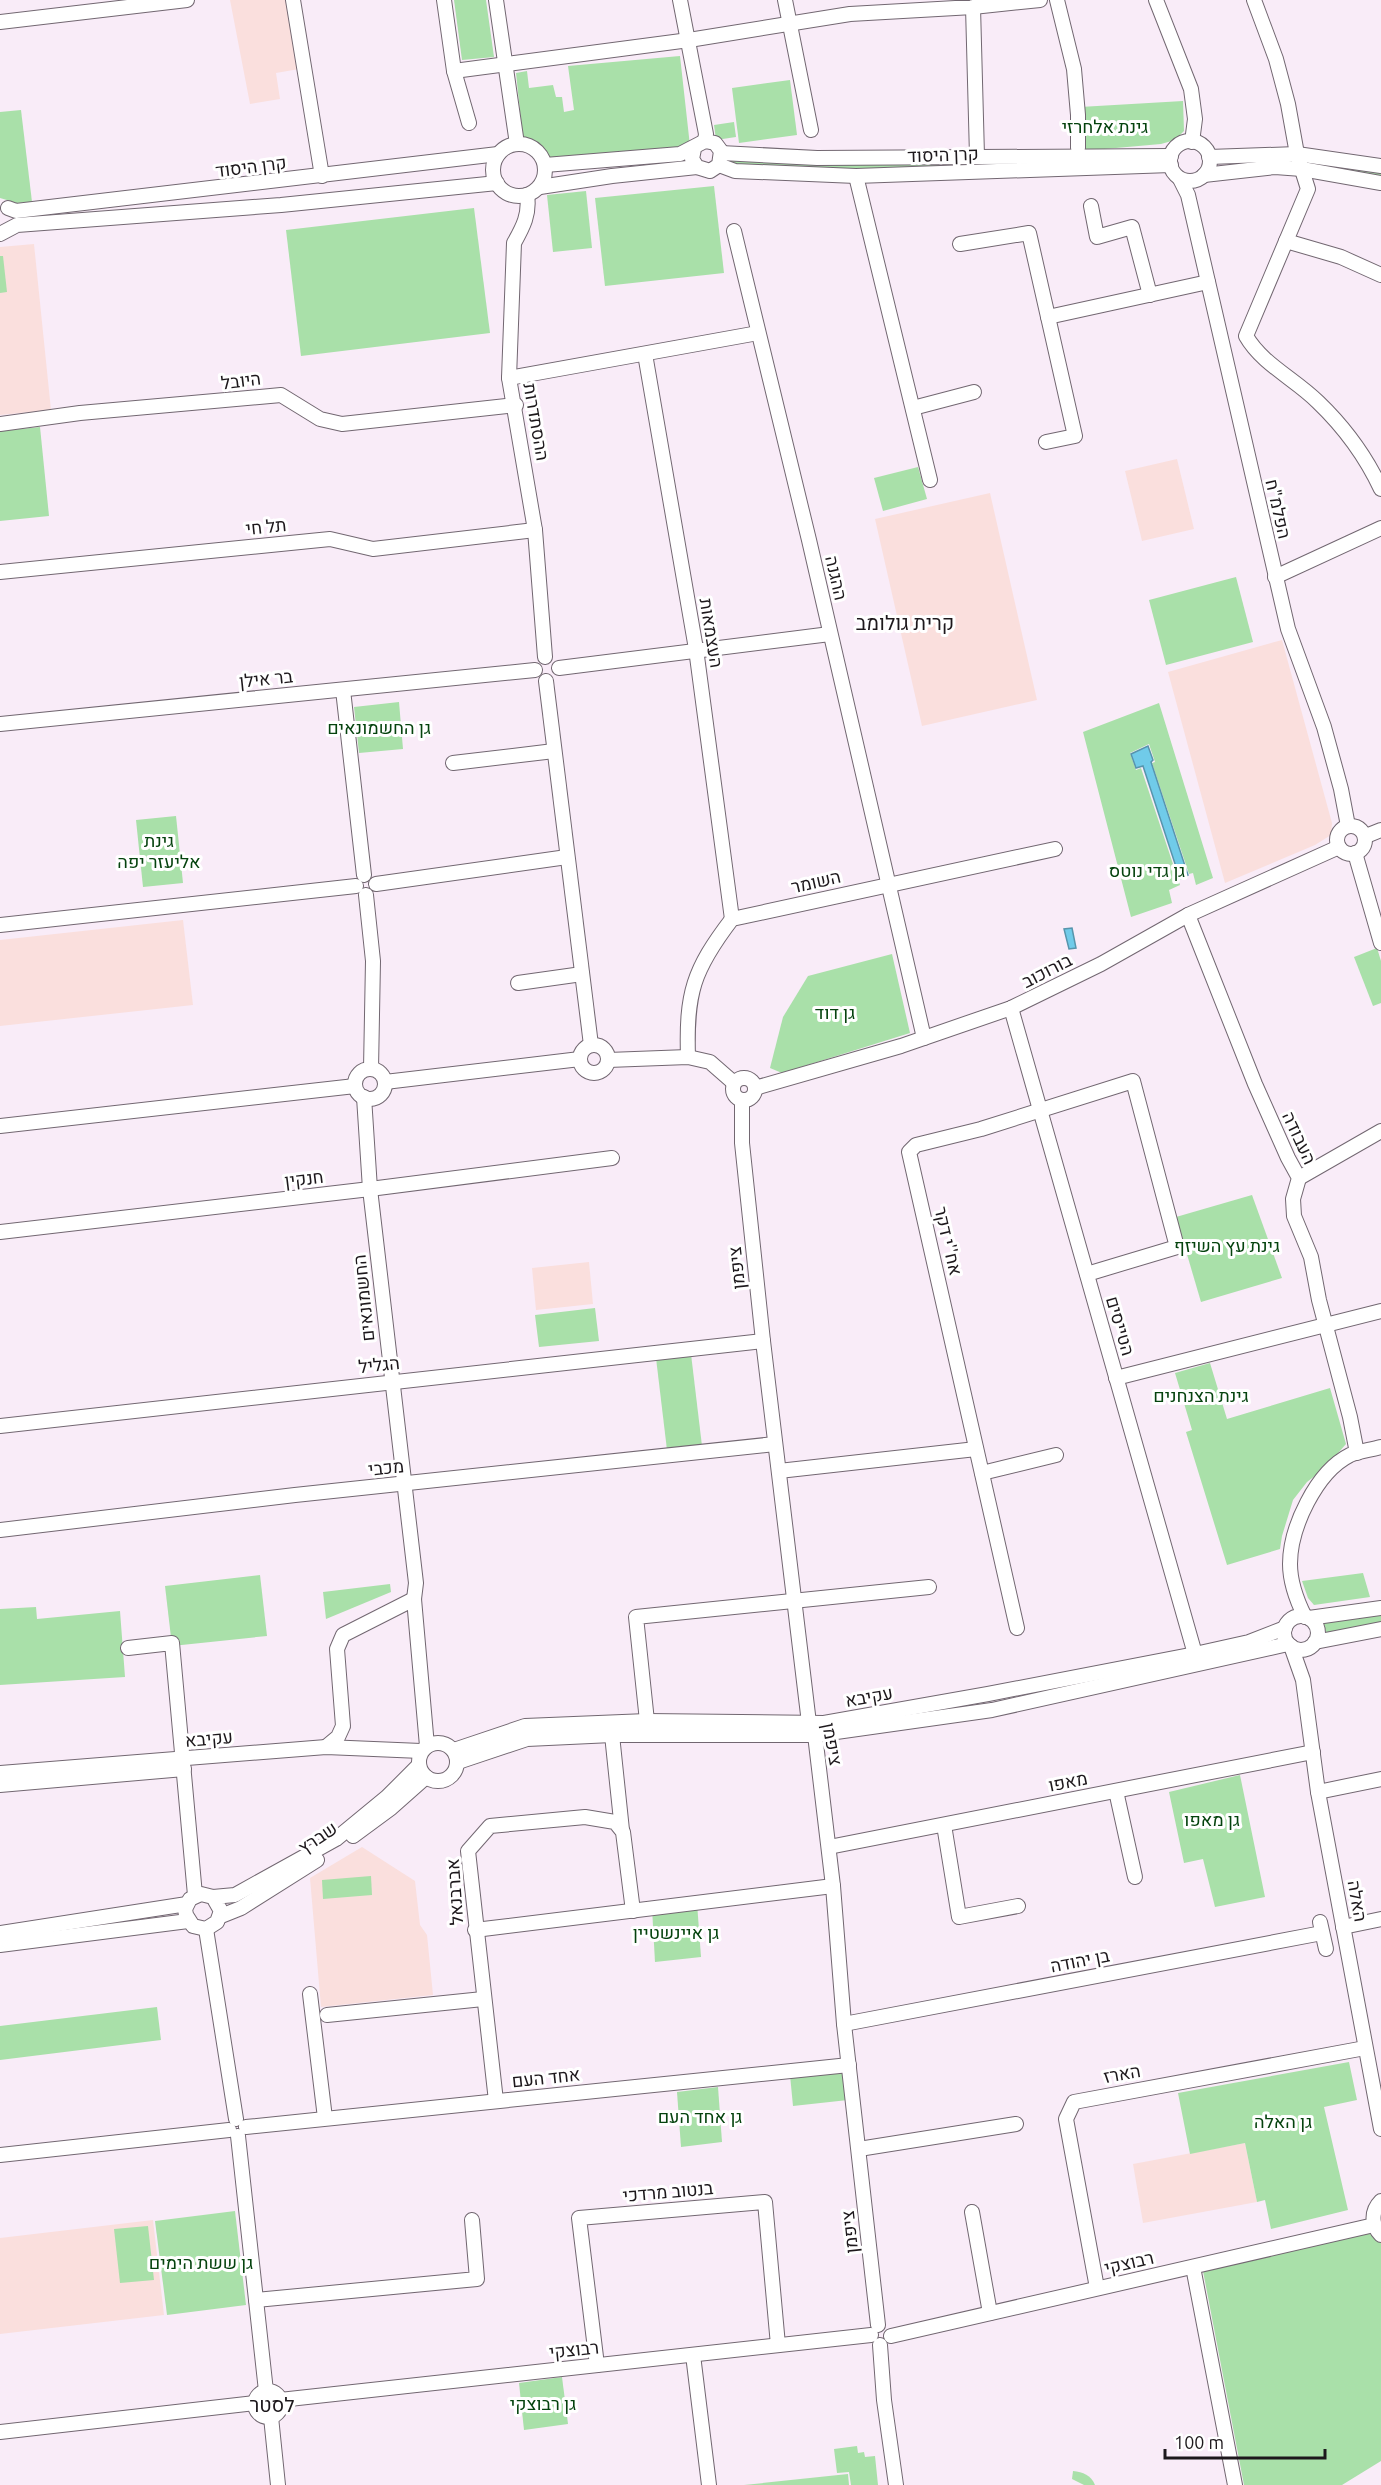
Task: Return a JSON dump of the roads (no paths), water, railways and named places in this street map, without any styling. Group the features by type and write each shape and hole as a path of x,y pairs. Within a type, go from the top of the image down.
{"street":[{"path":"0,22 188,0"},
{"path":"293,0 322,176"},
{"path":"444,0 454,70 469,123"},
{"path":"496,0 517,144"},
{"path":"680,0 706,134 692,159 697,167"},
{"path":"785,0 811,130"},
{"path":"454,70 689,40 850,14 973,7 1040,0"},
{"path":"1057,0 1074,69 1078,148"},
{"path":"1156,0 1191,89 1195,119 1192,142"},
{"path":"1254,0 1276,59 1288,104 1297,154 1308,189 1246,336 1254,350 1318,401 1344,430 1381,489"},
{"path":"973,7 977,156"},
{"path":"1188,195 1189,188 1201,177 1209,164 1209,157 1203,147 1192,142 1181,144 1171,161 1180,178 1186,181 1201,177 1275,167 1302,169 1381,183"},
{"path":"540,187 545,165 543,158 532,147 517,144 503,149 498,154 493,169 497,183 508,194 526,195 540,187 612,176 697,167 710,171 720,159 715,143 700,145 680,154 545,165"},
{"name":"קרן היסוד","path":"4,205 16,211 27,210 498,154"},
{"path":"1209,157 1297,154 1381,166"},
{"name":"קרן היסוד","path":"720,159 977,156 1171,161"},
{"name":"קרן היסוד","path":"720,159 735,171 856,176 1171,161"},
{"path":"856,176 930,480"},
{"name":"הפלמ\"ח","path":"1180,178 1188,195 1288,629 1324,727 1341,789 1348,826"},
{"path":"4,232 17,225 281,205 497,183"},
{"name":"ההסתדרות","path":"526,195 528,211 525,225 514,243 509,378 516,405 535,530 544,657"},
{"path":"4,205 11,219 4,232"},
{"path":"1091,206 1097,237 1132,227 1150,295"},
{"name":"ההגנה","path":"734,231 924,1038"},
{"path":"960,244 1029,233 1076,436 1046,442"},
{"path":"1286,241 1341,257 1381,274"},
{"path":"1048,317 1208,282"},
{"path":"509,378 758,333"},
{"name":"העצמאות","path":"645,354 696,649 732,919"},
{"path":"913,408 974,392"},
{"name":"היובל","path":"0,424 80,413 281,395 320,419 342,424 516,405"},
{"path":"1275,578 1381,528"},
{"name":"תל חי","path":"0,572 330,539 373,549 535,530"},
{"path":"559,668 830,633"},
{"path":"544,657 555,661 559,668 557,676 546,681 538,677 535,670 538,662 544,657"},
{"name":"בר אילן","path":"0,724 535,670"},
{"path":"546,681 591,1045"},
{"path":"343,690 362,885 373,961 371,1069"},
{"path":"453,763 554,751"},
{"path":"1348,826 1357,827 1366,836 1363,848 1355,853 1346,852 1339,847 1339,832 1348,826"},
{"path":"1366,836 1381,830"},
{"name":"בורוכוב","path":"755,1088 924,1038 1011,1008 1101,964 1188,915 1339,847"},
{"name":"השומר","path":"732,919 1055,849"},
{"path":"1355,853 1381,943"},
{"path":"0,925 362,885 373,893 376,884 567,857"},
{"name":"העבודה","path":"1188,915 1255,1084 1299,1178 1293,1199 1294,1216 1311,1257 1357,1453"},
{"path":"688,1057 687,1024 695,978 709,949 732,919"},
{"path":"518,983 582,974"},
{"name":"הטייסים","path":"1011,1008 1195,1654"},
{"path":"591,1045 602,1047 606,1052 608,1060 602,1071 593,1073 585,1069 580,1059 582,1051 591,1045"},
{"path":"608,1060 688,1057 710,1062 734,1083"},
{"path":"385,1082 580,1059"},
{"path":"371,1069 380,1073 385,1082 379,1096 369,1099 364,1097 355,1086 357,1076 371,1069"},
{"path":"748,1078 753,1082 755,1088 751,1097 742,1100 733,1094 734,1083 738,1079 748,1078"},
{"path":"1040,1110 1134,1081 1177,1247 1086,1274"},
{"path":"0,1126 355,1086"},
{"name":"החשמונאים","path":"364,1097 370,1189 416,1583 414,1599 424,1748"},
{"name":"ציפמן","path":"742,1100 742,1143 763,1341 809,1731 829,1847 844,2024 859,2149 876,2335 896,2485"},
{"name":"אח''י דקר","path":"1017,1628 909,1152 916,1145 981,1129 1040,1110"},
{"path":"1299,1178 1381,1131"},
{"name":"חנקין","path":"0,1232 612,1158"},
{"path":"1116,1378 1381,1311"},
{"name":"הגליל","path":"0,1426 763,1341"},
{"name":"מכבי","path":"0,1530 775,1444"},
{"path":"1298,1620 1288,1584 1296,1532 1306,1504 1330,1472 1350,1455 1381,1447"},
{"path":"779,1472 976,1449"},
{"path":"982,1473 1056,1455"},
{"path":"647,1720 636,1617 929,1587"},
{"path":"326,1747 338,1737 343,1726 337,1649 339,1642 349,1631 414,1599"},
{"name":"עקיבא","path":"456,1756 525,1725 647,1720 809,1731 824,1723 1195,1654 1249,1642 1298,1620 1318,1619 1381,1608"},
{"path":"1298,1620 1316,1626 1318,1631 1313,1644"},
{"path":"1298,1620 1285,1638 1290,1645 1301,1650 1313,1644 1381,1629"},
{"path":"0,1933 191,1899 208,1894 220,1905 218,1922 206,1929 193,1926 188,1921 185,1910 191,1899 184,1764 172,1643 128,1648"},
{"name":"האלה","path":"1303,1680 1313,1644"},
{"name":"עקיבא","path":"456,1756 527,1739 809,1731 992,1710 1290,1645"},
{"name":"האלה","path":"1290,1645 1303,1680 1318,1792 1381,2129"},
{"path":"612,1735 633,1911"},
{"path":"441,1742 456,1756 456,1769 447,1779 433,1780 422,1771 424,1748 441,1742"},
{"name":"עקיבא","path":"0,1785 326,1747 424,1748"},
{"name":"מאפו","path":"829,1847 1313,1752"},
{"name":"עקיבא","path":"0,1773 184,1764"},
{"name":"שברץ","path":"213,1897 235,1895 336,1839 422,1771"},
{"name":"שברץ","path":"220,1916 241,1908 340,1845 385,1813 422,1771"},
{"path":"1318,1792 1381,1779"},
{"path":"1116,1791 1135,1877"},
{"name":"אברבנאל","path":"496,2101 475,1930 468,1851 490,1826 585,1817 615,1822 623,1832"},
{"path":"944,1824 959,1917 1018,1906"},
{"path":"475,1930 833,1886"},
{"path":"1343,1928 1381,1919"},
{"path":"0,1945 188,1921"},
{"name":"בן יהודה","path":"844,2024 1321,1928 1326,1950"},
{"path":"206,1929 237,2128 266,2391"},
{"path":"310,1995 326,2118"},
{"path":"327,2014 483,1999"},
{"name":"הארז","path":"1097,2289 1066,2119 1074,2102 1365,2048"},
{"name":"אחד העם","path":"0,2155 326,2118 849,2065"},
{"path":"859,2149 1016,2124"},
{"path":"1378,2230 1374,2210 1381,2201"},
{"name":"בנטוב מרדכי","path":"597,2365 579,2218 765,2202 778,2346"},
{"path":"972,2212 990,2313"},
{"path":"256,2300 477,2279 472,2220"},
{"name":"רבוצקי","path":"280,2400 876,2335 889,2341 891,2336 990,2313 1193,2267 1378,2230"},
{"path":"1193,2267 1235,2485"},
{"path":"693,2355 709,2485"},
{"path":"266,2391 275,2393 280,2400 279,2411 271,2417 262,2416 257,2412 255,2403 259,2395 266,2391"},
{"path":"0,2432 255,2403"},
{"path":"271,2417 278,2485"}],"water":[{"path":"1148,746 1153,760 1151,762 1188,875 1180,879 1143,766 1136,768 1131,754"},
{"path":"1072,928 1076,948 1069,949 1064,929"}],"district":[{"name":"קרית גולומב","path":"905,623"},
{"name":"לסטר","path":"272,2405"}],"park label":[{"name":"גינת אלחרזי","path":"1105,127"},
{"name":"גן החשמונאים","path":"379,728"},
{"name":"גינת אליעזר יפה","path":"159,851"},
{"name":"גן גדי נוטס","path":"1147,871"},
{"name":"גן דוד","path":"835,1013"},
{"name":"גינת עץ השיזף","path":"1227,1246"},
{"name":"גינת הצנחנים","path":"1201,1396"},
{"name":"גן מאפו","path":"1212,1820"},
{"name":"גן איינשטיין","path":"676,1933"},
{"name":"גן אחד העם","path":"700,2117"},
{"name":"גן האלה","path":"1283,2122"},
{"name":"גן ששת הימים","path":"201,2263"},
{"name":"גן רבוצקי","path":"543,2404"}]}
